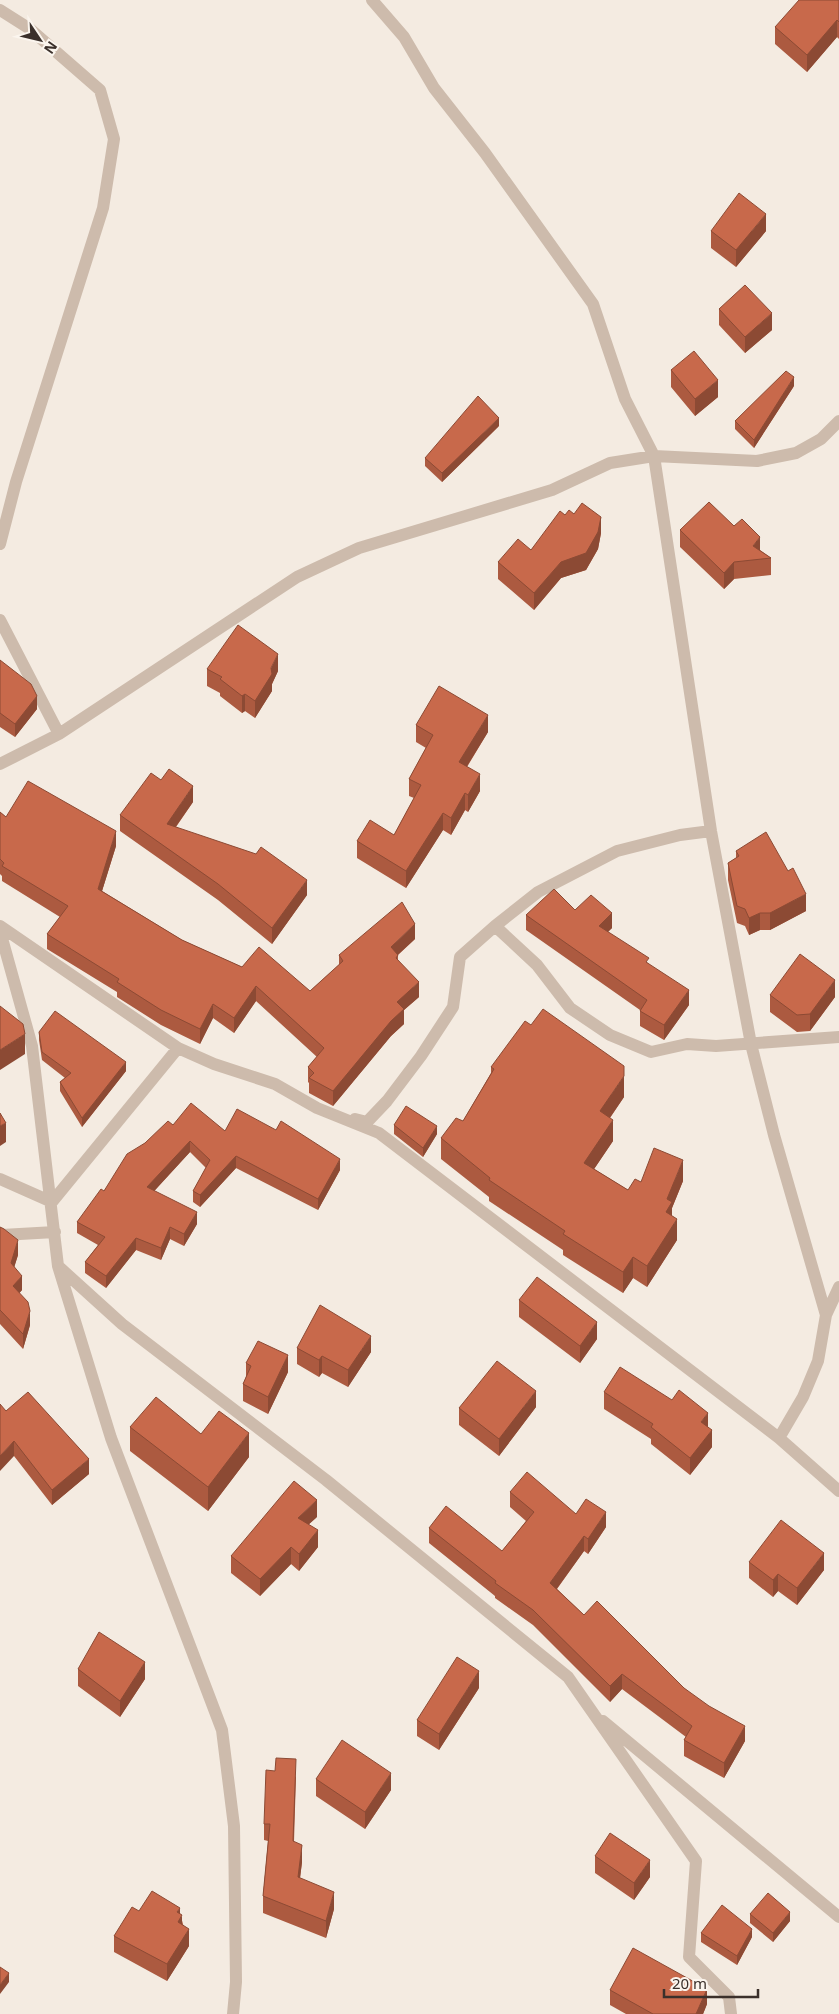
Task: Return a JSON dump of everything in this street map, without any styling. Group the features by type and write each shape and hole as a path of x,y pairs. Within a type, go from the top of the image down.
{"street":[{"path":"372,0 404,37 434,88 484,152 593,304 626,399 654,456 711,831 751,1044 774,1135 826,1315"},
{"path":"0,10 30,29 100,90 114,139 103,208 16,482 0,544"},
{"path":"0,763 59,734 297,577 359,548 552,490 610,462 654,456 756,461 796,452 822,439 839,421"},
{"path":"0,620 59,734"},
{"path":"317,1108 367,1122 398,1086 453,1007 460,957 538,892 617,851 680,836 711,831"},
{"path":"0,926 178,1048 214,1064 275,1084 317,1108 379,1133 779,1438 839,1491"},
{"path":"495,926 537,965 570,1008 610,1035 651,1052 687,1044 716,1046 839,1037"},
{"path":"0,931 32,1046 52,1202 58,1266 112,1438 222,1730 234,1826 236,1982 233,2014"},
{"path":"52,1202 178,1048"},
{"path":"0,1178 52,1202"},
{"path":"0,1233 2,1236 55,1232"},
{"path":"58,1266 122,1324 326,1480 568,1677 696,1861 689,1957 729,1997 731,2014"},
{"path":"779,1438 803,1397 818,1361 826,1315 839,1287"},
{"path":"590,1710 839,1917"}],"building":[{"path":"799,0 839,0 839,22 837,20 807,55 775,27"},
{"path":"739,193 766,214 736,250 711,231"},
{"path":"745,285 772,313 745,337 719,309"},
{"path":"694,351 718,380 695,399 671,370"},
{"path":"786,371 794,377 754,440 735,421"},
{"path":"478,396 499,418 442,473 425,458"},
{"path":"709,502 734,526 742,519 760,537 753,546 771,558 734,562 724,573 680,530"},
{"path":"582,503 601,517 598,532 586,553 561,562 534,593 498,562 518,539 531,550 560,511 565,515 569,510 574,514"},
{"path":"238,625 278,654 271,668 272,674 255,701 245,694 242,696 220,679 222,677 207,669"},
{"path":"0,660 31,684 37,696 15,724 0,713"},
{"path":"439,686 488,715 459,762 480,774 468,795 465,793 451,818 443,813 406,871 357,841 370,820 394,835 421,785 409,779 433,735 416,725"},
{"path":"169,769 193,786 167,824 256,854 261,847 307,880 272,928 218,884 120,815 151,773 161,780"},
{"path":"28,781 116,831 98,889 182,940 242,967 259,947 310,991 343,961 339,955 402,902 415,924 391,947 398,955 396,958 419,982 397,1002 404,1009 391,1021 333,1091 309,1078 314,1073 308,1067 324,1048 256,986 234,1018 213,1004 200,1029 161,1010 117,982 119,979 47,934 68,906 2,866 4,863 0,859 0,812 6,817"},
{"path":"766,832 788,871 793,868 806,894 770,913 760,913 749,918 745,909 737,906 728,863 739,856 736,851"},
{"path":"554,889 575,910 591,895 612,913 599,926 649,958 646,962 689,990 664,1025 640,1011 647,1000 526,915"},
{"path":"800,954 835,980 810,1014 797,1015 770,995"},
{"path":"0,1006 23,1024 25,1034 0,1050"},
{"path":"543,1009 624,1066 624,1076 600,1111 613,1120 584,1163 628,1190 635,1179 641,1182 654,1148 683,1160 667,1199 672,1202 666,1212 677,1219 647,1266 633,1257 623,1272 563,1234 565,1231 489,1180 490,1178 441,1138 456,1118 463,1121 494,1069 491,1067 525,1021 531,1025"},
{"path":"55,1011 126,1062 82,1118 60,1082 71,1073 42,1052 39,1032"},
{"path":"191,1103 225,1131 237,1109 276,1130 281,1121 340,1159 318,1199 236,1156 200,1195 193,1191 210,1160 190,1141 147,1187 197,1212 184,1234 170,1227 161,1248 136,1238 106,1276 85,1262 105,1237 77,1222 101,1189 104,1191 127,1154 145,1143 168,1121 173,1125"},
{"path":"406,1106 437,1126 423,1148 394,1125"},
{"path":"0,1113 6,1123 0,1126"},
{"path":"0,1227 18,1240 11,1263 22,1276 13,1286 28,1302 30,1311 23,1334 0,1310"},
{"path":"537,1277 597,1322 580,1346 519,1300"},
{"path":"320,1305 371,1336 348,1370 322,1356 319,1360 297,1348"},
{"path":"258,1341 288,1355 268,1397 243,1384 251,1366 246,1363"},
{"path":"497,1361 536,1391 499,1439 459,1408"},
{"path":"620,1367 672,1400 679,1390 708,1413 701,1422 712,1430 690,1458 651,1427 653,1424 604,1392"},
{"path":"28,1392 89,1459 52,1490 14,1441 0,1456 0,1404 6,1411"},
{"path":"156,1397 201,1434 219,1411 249,1433 208,1487 130,1427"},
{"path":"527,1472 576,1514 586,1499 606,1512 588,1539 584,1536 550,1583 584,1615 597,1601 684,1688 709,1706 745,1726 724,1763 684,1740 692,1726 622,1674 610,1686 533,1610 495,1583 496,1581 429,1528 446,1506 502,1551 534,1512 510,1492"},
{"path":"294,1481 317,1500 298,1518 318,1530 299,1554 291,1547 260,1579 231,1556"},
{"path":"781,1520 824,1553 797,1588 778,1574 773,1580 749,1562"},
{"path":"99,1632 145,1662 120,1701 78,1669"},
{"path":"457,1657 479,1671 439,1734 417,1720"},
{"path":"342,1740 391,1773 365,1812 316,1779"},
{"path":"276,1758 296,1759 293,1841 302,1845 298,1877 334,1892 326,1921 263,1896 270,1824 264,1824 266,1770 275,1771"},
{"path":"610,1833 650,1860 634,1883 595,1856"},
{"path":"152,1891 180,1908 177,1912 182,1915 178,1922 189,1929 167,1964 114,1936 132,1907 139,1911"},
{"path":"768,1893 790,1912 773,1933 750,1914"},
{"path":"722,1905 752,1929 737,1956 701,1933"},
{"path":"633,1948 707,1989 696,2014 653,2014 610,1990"},
{"path":"0,1967 9,1973 0,1985"}]}
